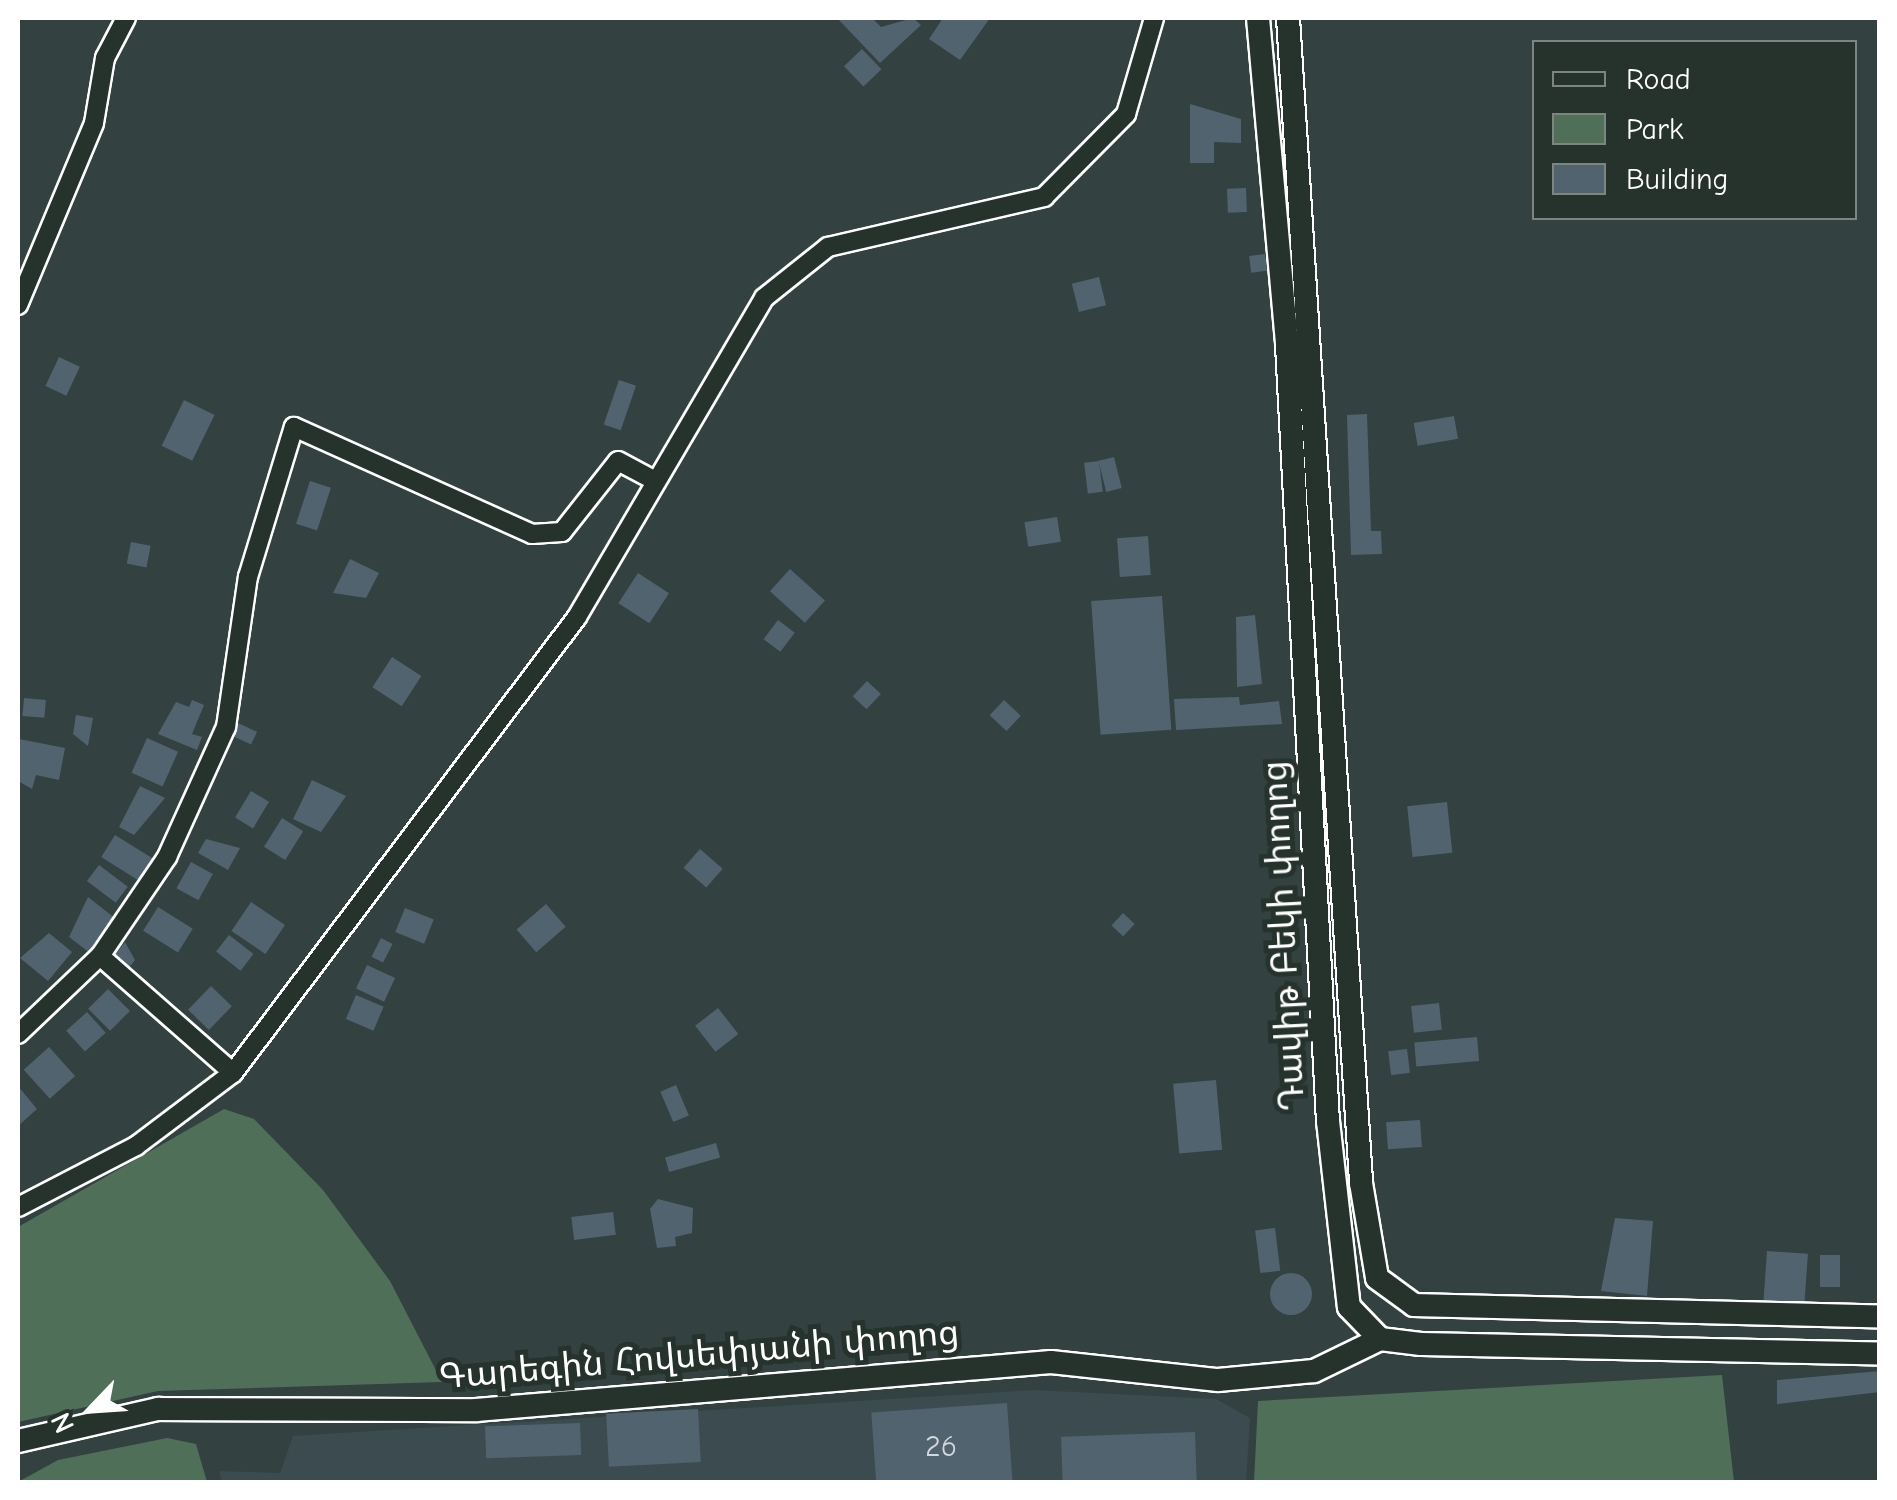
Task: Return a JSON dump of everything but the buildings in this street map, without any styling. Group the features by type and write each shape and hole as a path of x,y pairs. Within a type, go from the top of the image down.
{"main road":[{"name":"Դավիթ Բեկի փողոց","path":"1258,18 1301,602 1341,1272 1348,1307 1380,1338"},
{"name":"Դավիթ Բեկի փողոց","path":"1288,18 1329,602 1361,1183 1377,1278 1400,1299"},
{"path":"1301,602 1329,602"},
{"path":"1880,1316 1400,1299 1380,1338 1880,1354"},
{"name":"Գարեգին Հովսեփյանի փողոց","path":"18,1440 158,1409 440,1412 1051,1362 1218,1380 1314,1371 1380,1338"}],"street":[{"path":"18,305 94,123 105,58 126,18"},
{"path":"18,1207 136,1146 233,1073 577,616 652,479 764,298 828,247 1044,197 1075,175 1126,114 1154,18"},
{"path":"18,1034 100,956 168,857 226,727 248,577 294,427 532,534 562,532 618,461 652,479"},
{"path":"100,956 233,1073"}],"shaded area":[{"path":"1034,1390 1216,1399 1250,1418 1246,1482 222,1482 219,1471 280,1473 293,1436"}],"green space":[{"path":"224,1109 254,1119 323,1190 390,1281 442,1382 158,1391 18,1422 18,1227"},
{"path":"1722,1375 1734,1482 1254,1482 1258,1401"},
{"path":"167,1438 196,1444 207,1482 18,1482 58,1460"}]}
